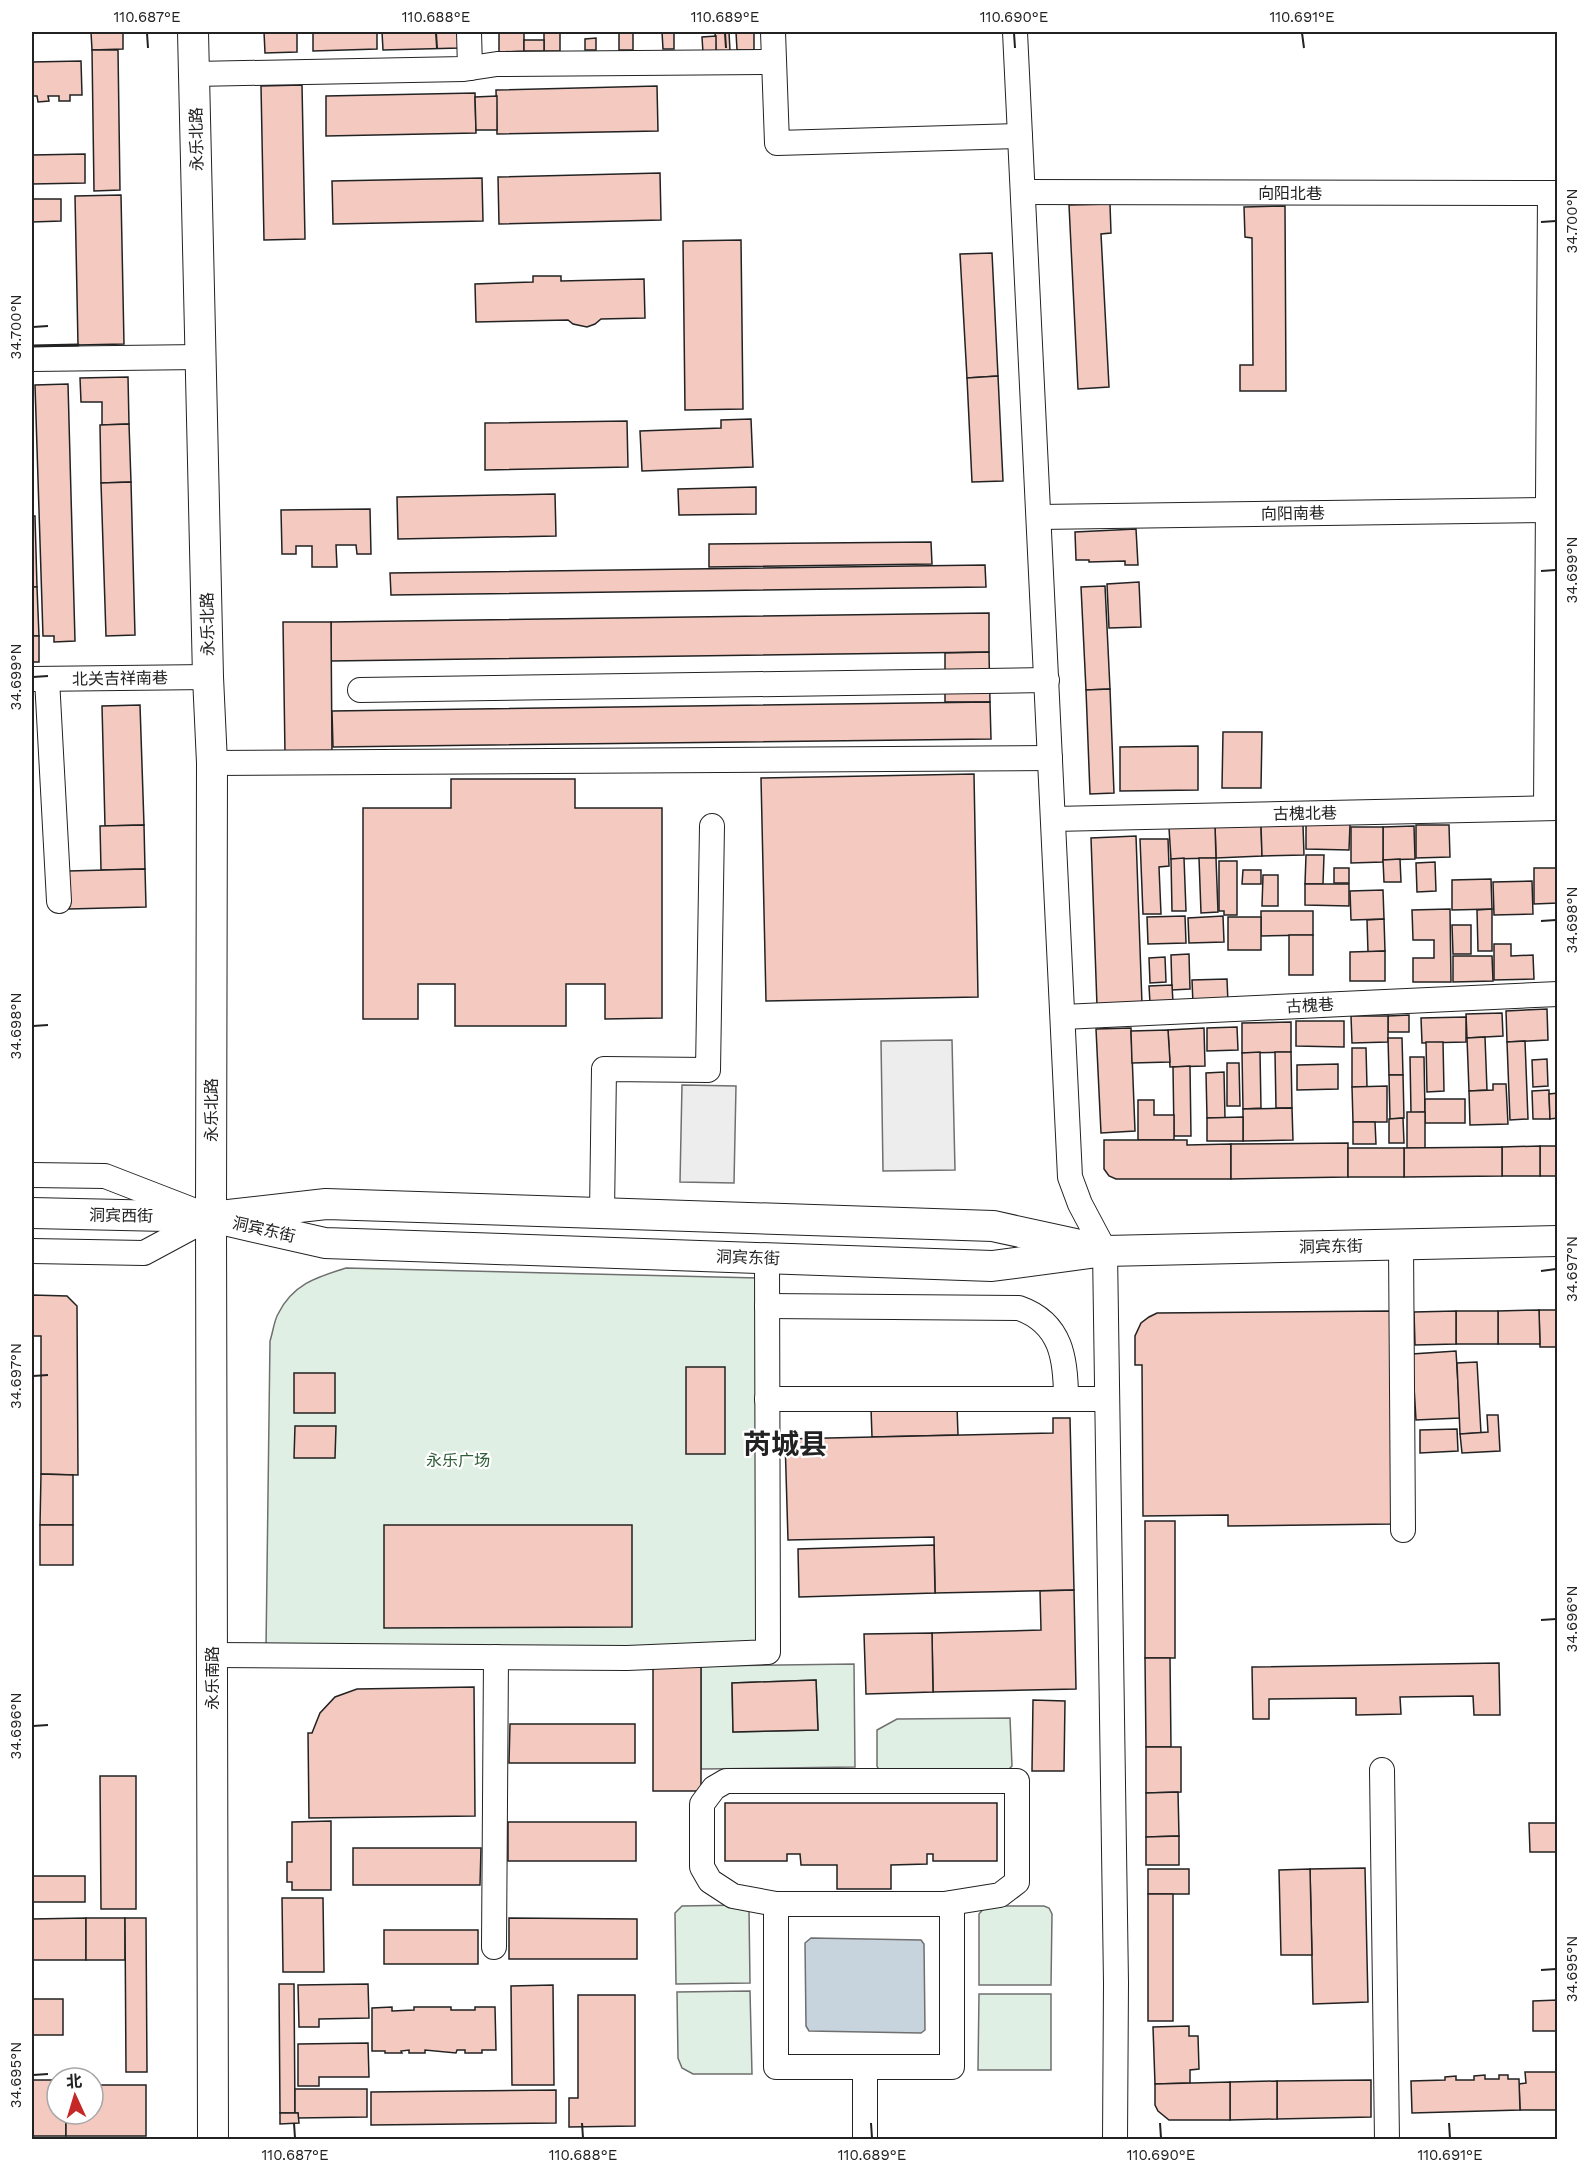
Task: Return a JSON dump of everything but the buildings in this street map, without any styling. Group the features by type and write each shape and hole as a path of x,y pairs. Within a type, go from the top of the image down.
{"main road":[{"name":"永乐北路","path":"194,32 208,677 212,763 211,1217"},
{"name":"洞宾东街","path":"211,1217 326,1204 993,1226 1105,1251"},
{"name":"洞宾西街","path":"32,1213 211,1217"},
{"name":"洞宾东街","path":"211,1217 325,1243 992,1266 1105,1251 1557,1241"},
{"name":"永乐南路","path":"211,1217 213,2139"}],"street":[{"path":"469,32 470,68"},
{"path":"774,32 777,143 1020,136"},
{"path":"1015,32 1070,1177 1080,1204 1105,1251 1116,1983 1115,2139"},
{"path":"194,74 470,68 497,64 774,62"},
{"name":"向阳北巷","path":"1023,192 1554,193"},
{"path":"1551,808 1552,546 1548,510 1554,193"},
{"path":"32,359 201,357"},
{"name":"向阳南巷","path":"1039,517 1548,510"},
{"name":"北关吉祥南巷","path":"39,679 208,677"},
{"path":"39,679 59,901"},
{"path":"360,690 1047,680"},
{"path":"212,763 1050,758"},
{"name":"古槐北巷","path":"1053,819 1551,808"},
{"path":"602,1213 604,1069 708,1070 712,826"},
{"name":"古槐巷","path":"1063,1017 1557,994"},
{"path":"32,1175 105,1176 211,1217"},
{"path":"32,1251 144,1253 211,1217"},
{"path":"1401,1244 1403,1530"},
{"path":"212,1655 627,1658 768,1652 767,1258"},
{"path":"767,1306 1019,1308 1038,1317 1054,1333 1066,1375 1066,1399"},
{"path":"767,1400 1107,1400"},
{"path":"494,1947 496,1657"},
{"path":"1382,1770 1387,2139"},
{"path":"726,1781 1017,1781 1017,1882 1000,1895 952,1903 776,1904 733,1896 710,1881 702,1867 702,1804 707,1795 726,1781"},
{"path":"776,1904 776,2067 952,2067 952,1903"},
{"path":"865,2067 865,2139"}],"green space":[{"name":"永乐广场","path":"346,1268 758,1278 761,1646 266,1649 270,1341 277,1317 291,1295 307,1283"},
{"path":"854,1664 855,1767 701,1769 701,1666","holes":["816,1680 818,1730 733,1732 732,1683"]},
{"path":"1010,1718 1012,1766 1006,1772 880,1772 877,1766 877,1730 897,1719"},
{"path":"742,1905 749,1910 750,1983 676,1984 675,1913 682,1906"},
{"path":"986,1906 1044,1906 1049,1908 1052,1914 1051,1985 979,1985 979,1914"},
{"path":"750,1991 752,2074 693,2074 682,2068 678,2058 677,1992"},
{"path":"979,1994 1051,1994 1051,2070 978,2070"}],"shaded area":[{"path":"952,1040 955,1170 883,1171 881,1041"},
{"path":"682,1085 736,1086 734,1183 680,1182"},
{"path":"811,1938 921,1940 924,1944 925,2030 921,2033 809,2031 806,2026 805,1943"}],"wall":[{"path":"32,346 78,345"}],"district":[{"name":"芮城县","path":"785,1444"}]}
